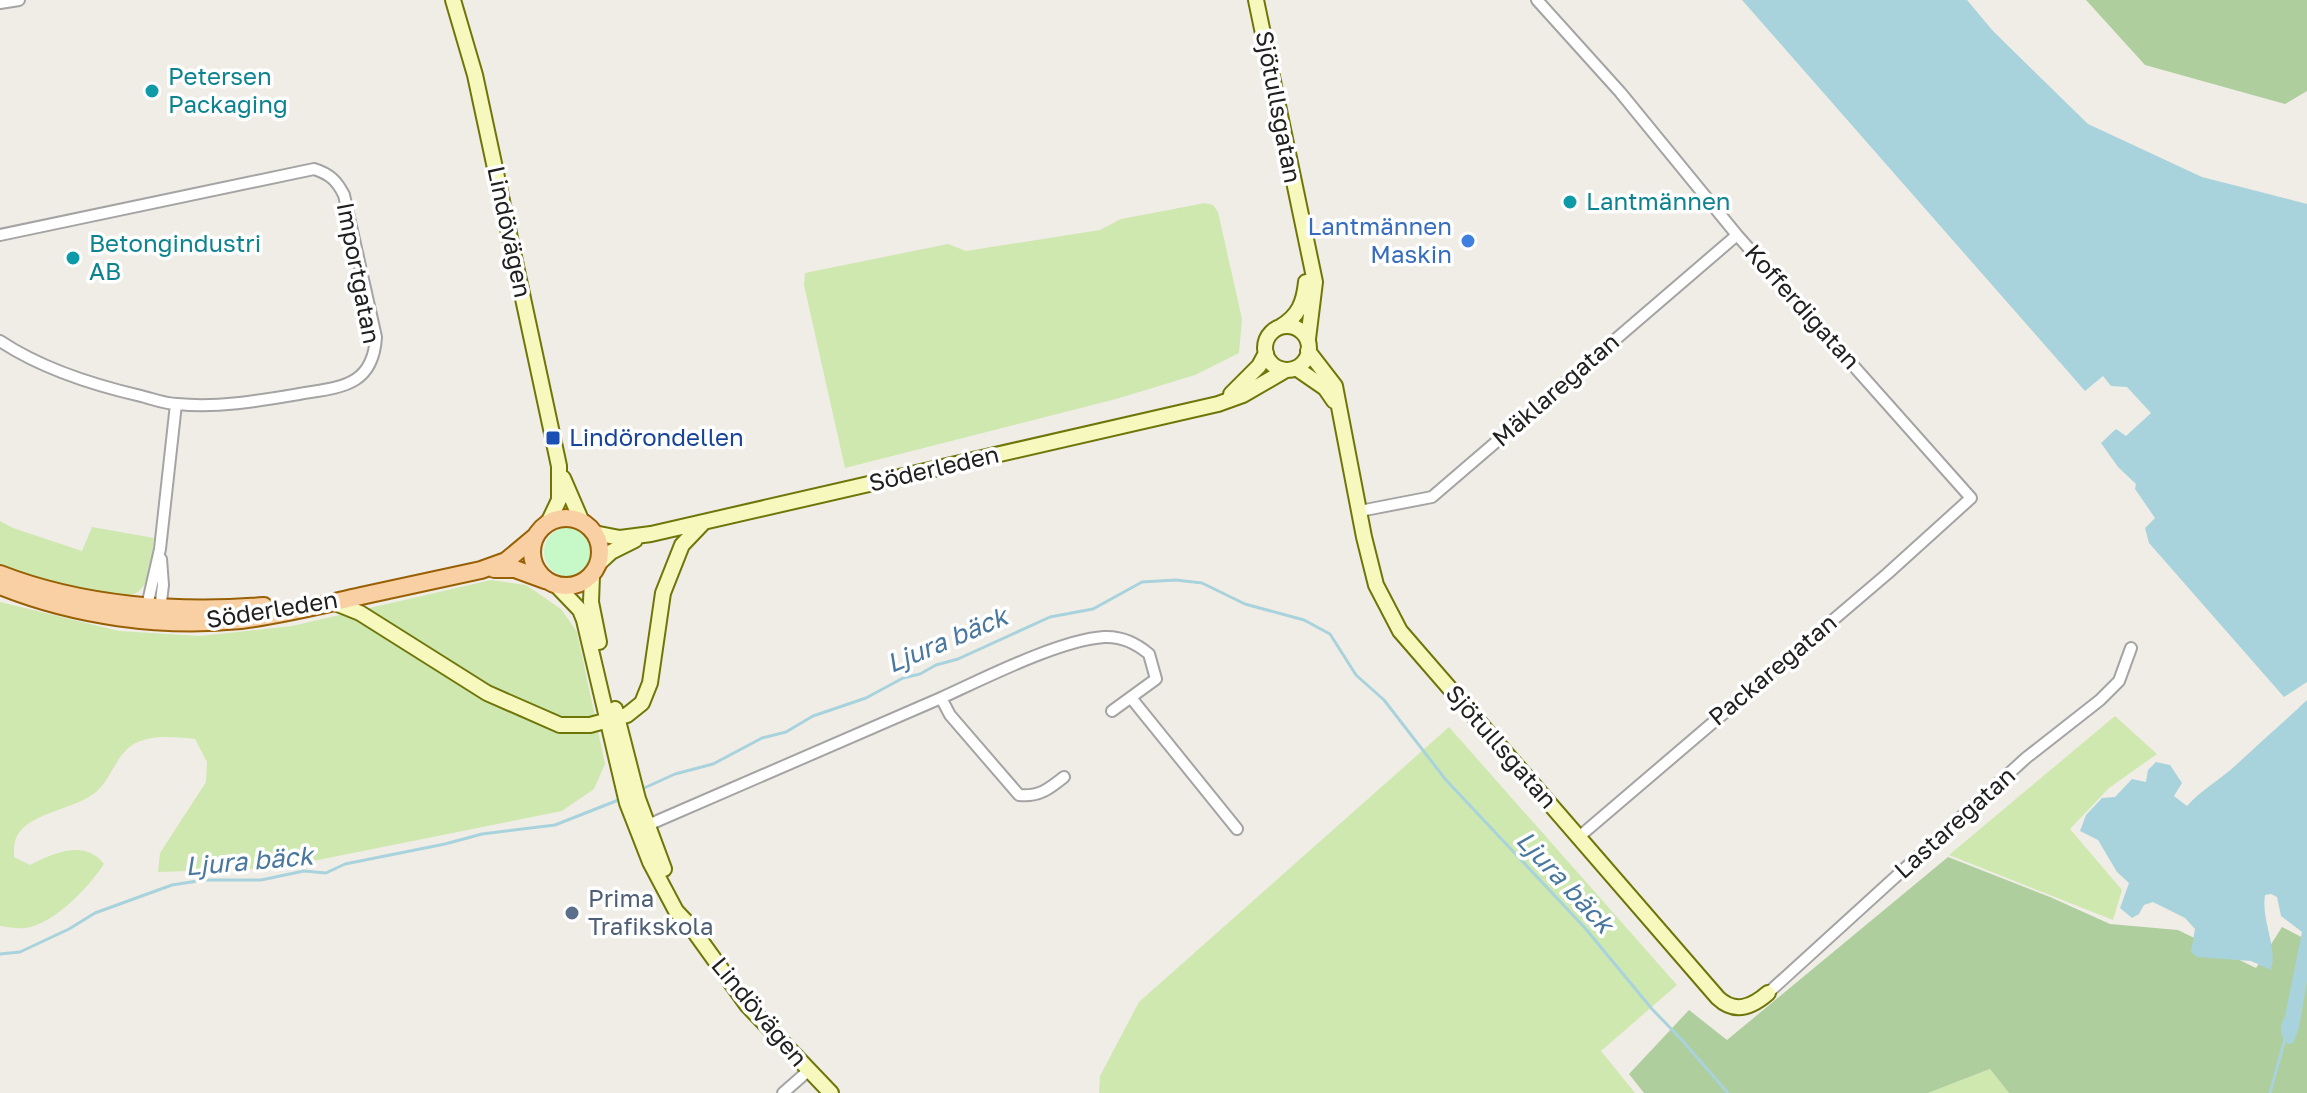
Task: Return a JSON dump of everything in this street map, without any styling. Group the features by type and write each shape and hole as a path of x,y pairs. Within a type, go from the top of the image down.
{"main road":[{"name":"Lindövägen","path":"453,0 475,75 559,466 559,500 548,523"},
{"name":"Sjötullsgatan","path":"1256,0 1315,282 1308,345 1335,386 1376,585 1400,631 1727,1006 1738,1009 1748,1006 1768,993"},
{"name":"Sjötullsgatan","path":"1279,328 1294,318 1304,300 1309,261"},
{"path":"1291,369 1303,362 1308,345 1293,327 1279,328 1268,338 1266,353 1273,365 1291,369 1325,388 1337,404"},
{"name":"Söderleden","path":"1218,404 1240,387 1266,353"},
{"name":"Söderleden","path":"588,527 620,538 651,534 1218,404 1243,395 1291,369"},
{"name":"Lindövägen","path":"559,466 588,527"},
{"path":"571,518 588,527 600,547 596,569 576,585 551,582 537,571 532,559 532,547 536,536 548,523 571,518"},
{"path":"335,603 360,613 487,693 540,718 560,725 577,726 612,720 634,712 642,703 650,683 667,582 682,545 707,521"},
{"name":"Söderleden","path":"596,569 620,547 651,534"},
{"name":"Söderleden","path":"0,574 21,582 201,622 239,620 335,603 481,570 506,561 536,536"},
{"name":"Söderleden","path":"481,570 515,569 551,582"},
{"name":"Lindövägen","path":"596,569 591,602 612,720"},
{"name":"Lindövägen","path":"551,582 580,610 584,620 641,840 667,897 747,1005 831,1093"},
{"name":"Söderleden","path":"0,586 67,607 154,611 233,609 357,597"},
{"name":"Lindövägen","path":"631,795 648,825 691,927"}],"street":[{"path":"0,3 19,0"},
{"name":"Kofferdigatan","path":"1537,0 1620,92 1737,235 1971,498 1966,503"},
{"name":"Importgatan","path":"0,235 314,169 327,173 337,182 344,195 376,337 375,353 368,369 358,379 336,388 231,405 176,404 84,380 58,371 0,341"},
{"name":"Mäklaregatan","path":"1360,511 1432,497 1737,235"},
{"path":"154,611 176,404"},
{"name":"Packaregatan","path":"1580,836 1966,503"},
{"path":"648,825 1063,646 1103,637 1125,639 1149,654 1156,679 1112,711"},
{"name":"Lastaregatan","path":"1768,993 2026,758 2100,700 2119,681 2131,648"},
{"path":"941,698 950,715 1019,795 1046,792 1064,777"},
{"path":"1132,699 1237,829"},
{"path":"783,1093 808,1071"}],"green space":[{"path":"2086,0 2307,0 2307,91 2285,104 2145,65"},
{"path":"1205,203 1213,205 1218,212 1242,319 1239,353 1195,375 1116,399 845,468 804,285 805,273 948,244 966,251 1100,230 1121,219"},
{"path":"0,521 82,551 92,527 154,538 147,580 139,591 129,595 113,595 72,588 0,567"},
{"path":"569,527 587,534 594,552 587,570 569,577 551,570 544,552 551,534"},
{"path":"491,580 526,585 561,609 577,632 605,764 594,789 562,811 278,868 158,872 160,853 206,782 207,762 195,739 148,739 128,748 104,783 91,795 32,821 16,838 14,857 30,865 49,856 79,850 96,856 104,864 97,873 70,903 48,920 26,928 0,926 0,602 119,631 200,636 292,626"},
{"path":"2115,716 2157,754 2109,788 2070,829 2122,890 2113,920 1949,855"},
{"path":"1449,727 1677,985 1601,1051 1635,1093 1099,1093 1100,1076 1139,1002"},
{"path":"1948,857 2110,924 2178,930 2256,968 2282,927 2307,940 2307,1093 2009,1093 1990,1069 1928,1093 1644,1093 1629,1074 1689,1010 1727,1040"},
{"path":"1990,1069 2009,1093 1928,1093"}],"water":[{"path":"1742,0 1967,0 1993,31 2088,124 2202,177 2307,204 2307,682 2284,697 2149,543 2145,528 2155,518 2135,489 2136,484 2118,467 2101,443 2116,429 2126,436 2151,413 2127,387 2111,386 2103,376 2085,391"},
{"path":"2307,700 2307,981 2299,1028 2293,1043 2288,1044 2281,1027 2302,932 2281,916 2277,897 2265,895 2264,905 2273,961 2271,970 2251,961 2197,957 2191,952 2195,929 2185,918 2153,902 2144,905 2139,914 2132,918 2120,908 2129,883 2117,872 2098,840 2080,831 2086,815 2102,798 2115,797 2132,779 2146,782 2148,770 2156,762 2170,765 2182,783 2174,796 2187,806"}],"waterway":[{"name":"Ljura bäck","path":"642,789 675,774 713,764 762,738 786,732 813,716 866,698 903,678 958,659 1050,617 1093,609 1142,582 1176,580 1202,583 1245,604 1304,620 1330,634 1356,675 1384,700 1446,780 1585,928 1652,1009 1728,1093"},
{"name":"Ljura bäck","path":"0,954 20,952 95,913 172,885 204,880 261,880 304,871 326,873 345,864 482,834 555,825 621,799"},
{"name":"Ljura bäck","path":"2270,1093 2285,1039"}],"place":[{"name":"Petersen Packaging","path":"152,91"},
{"name":"Lantmännen","path":"1570,202"},
{"name":"Lantmännen Maskin","path":"1468,241"},
{"name":"Betongindustri AB","path":"73,258"},
{"name":"Lindörondellen","path":"553,438"},
{"name":"Prima Trafikskola","path":"572,913"}]}
